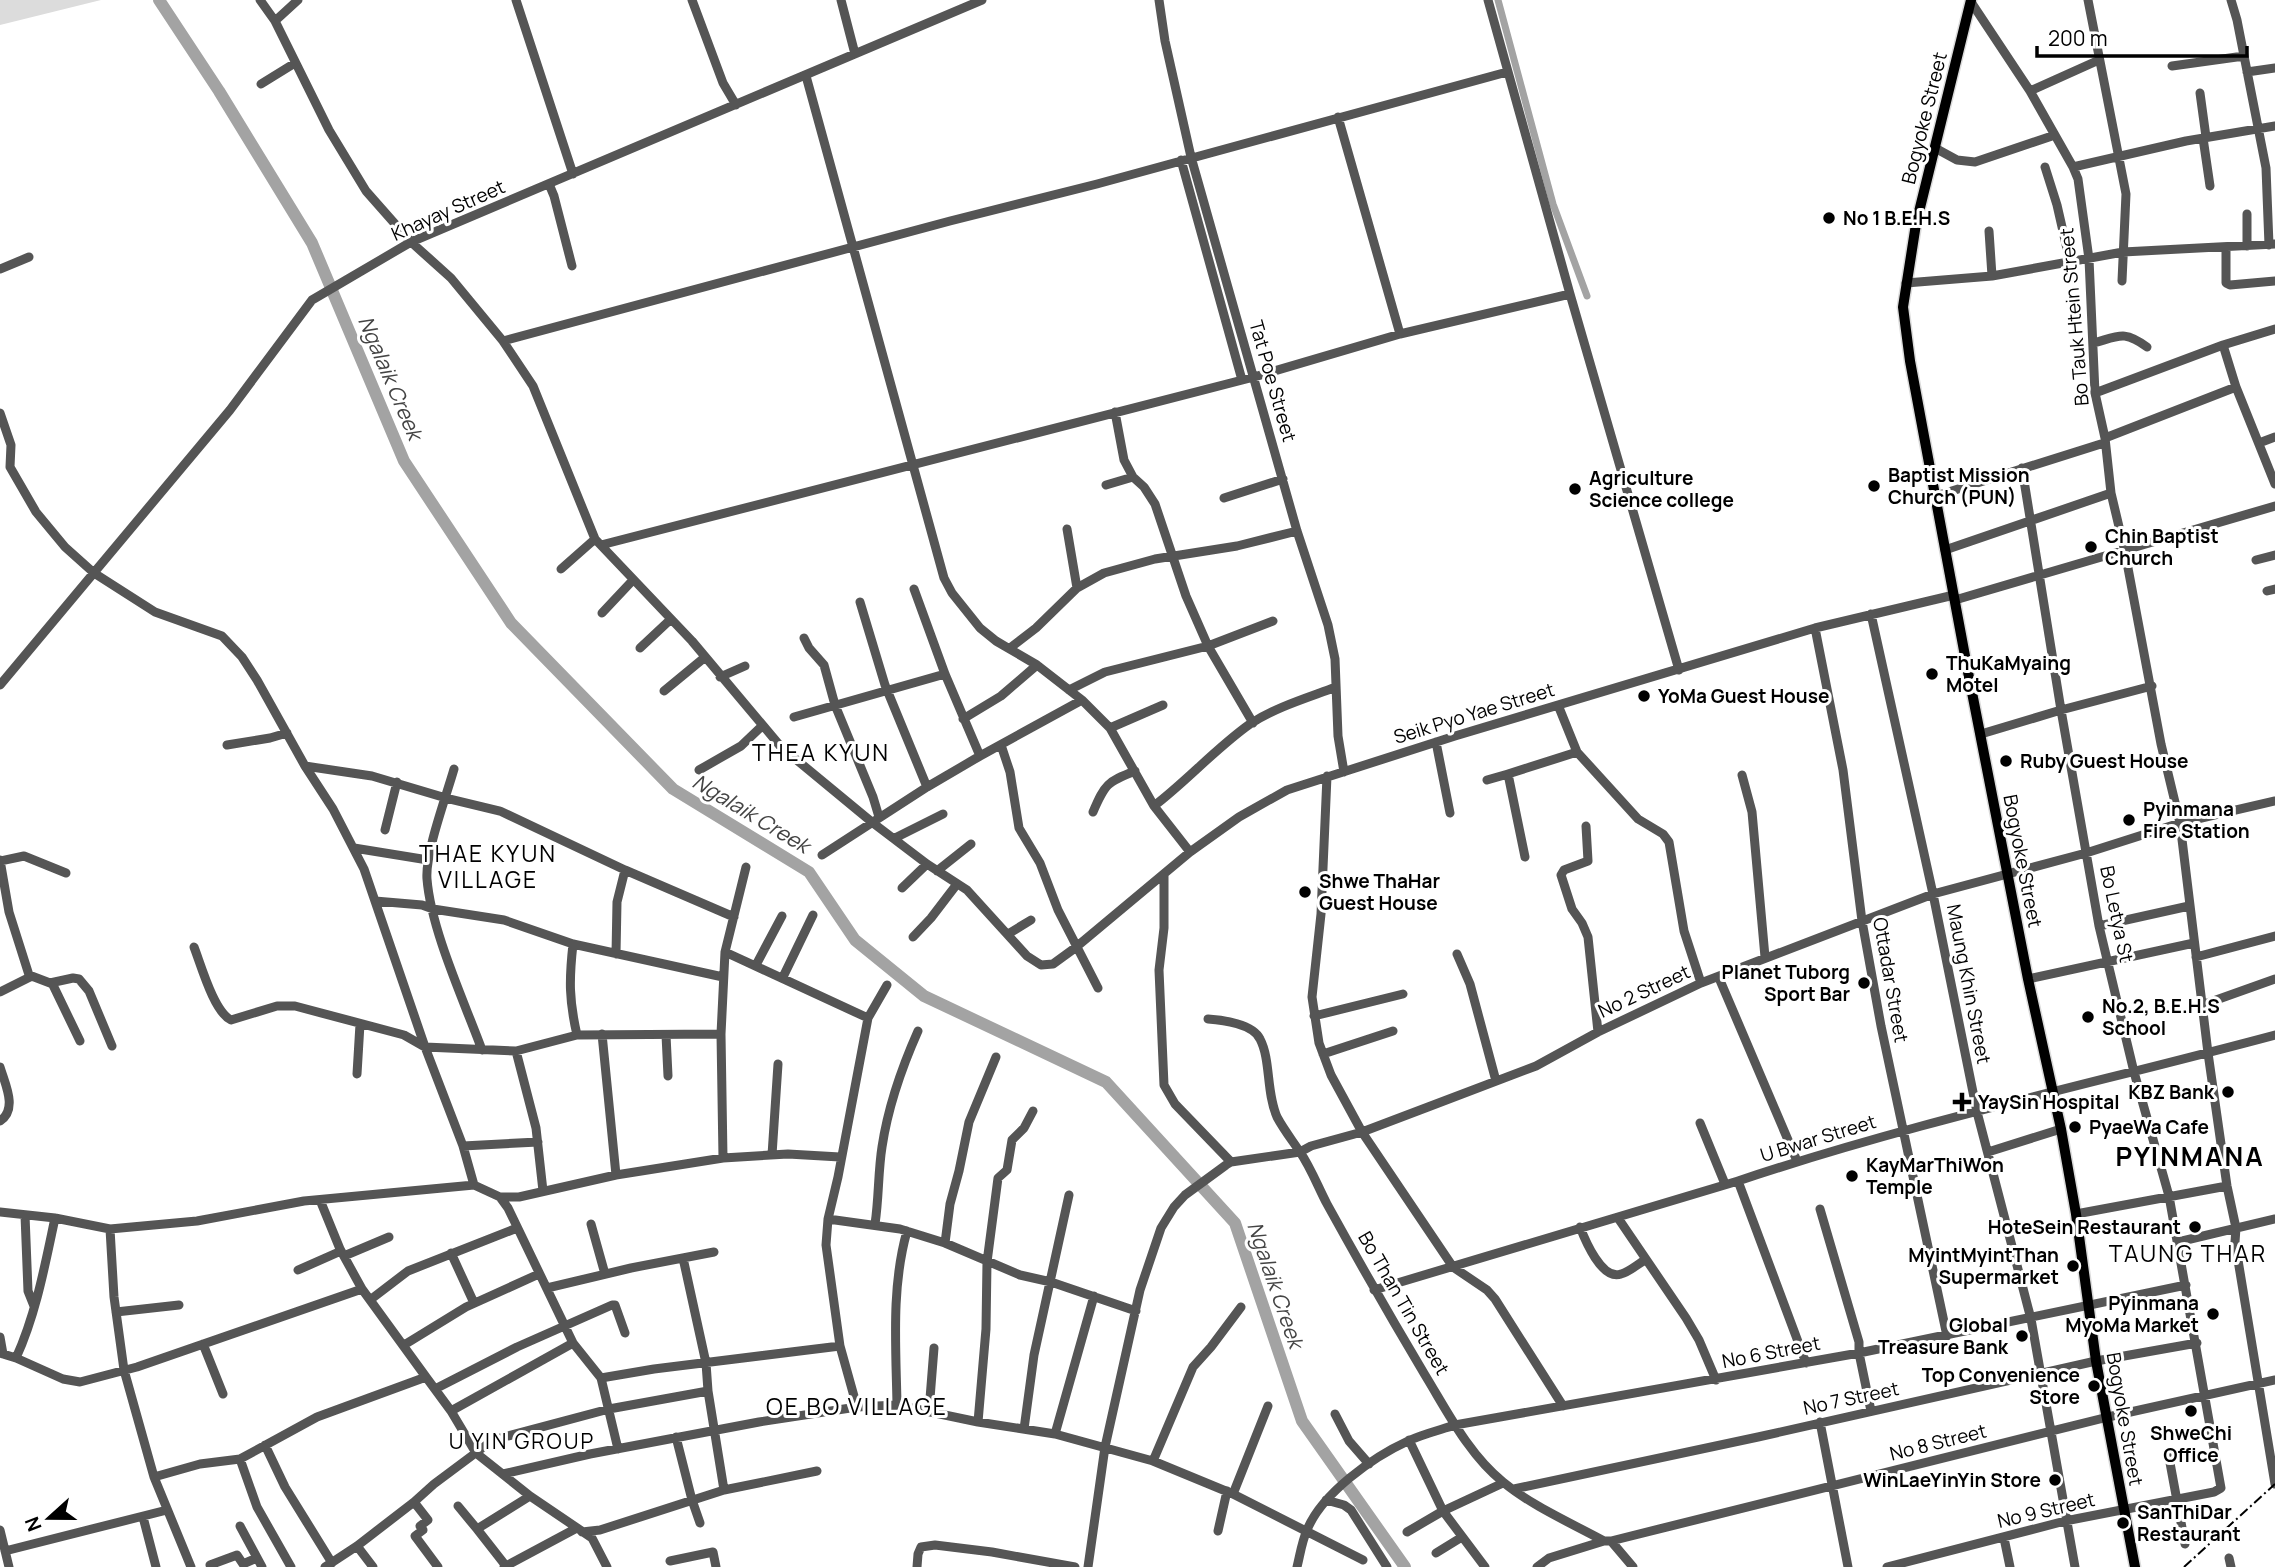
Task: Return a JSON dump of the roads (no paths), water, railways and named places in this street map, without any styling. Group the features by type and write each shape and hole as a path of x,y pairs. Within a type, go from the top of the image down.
{"main road":[{"name":"Bogyoke Street","path":"1971,1 1916,224 1903,307 1910,360 1980,734 2028,979 2061,1129 2076,1214 2096,1362 2135,1567"}],"street":[{"path":"260,0 275,21 329,130 366,191 411,242 451,278 503,341 528,377 542,404 584,518 598,542 692,641 781,747 876,820 927,864 980,902 1007,934 1031,920"},
{"path":"275,21 298,0"},
{"path":"516,0 573,174"},
{"path":"692,0 723,83 736,105"},
{"path":"841,0 855,54"},
{"name":"Khayay Street","path":"0,685 230,410 312,300 411,242 982,0"},
{"name":"Tat Poe Street","path":"1159,0 1165,41 1191,157 1297,531 1328,625 1335,659 1338,736 1344,772"},
{"path":"1488,0 1679,670"},
{"path":"2088,0 2126,194 2122,281"},
{"path":"1906,283 1992,276 2123,252 2272,244 2271,167 2259,128 2231,0"},
{"name":"Bo Tauk Htein Street","path":"1971,1 2030,91 2078,180 2089,259 2095,393 2105,440 2111,493 2126,552 2161,744 2180,823 2208,1053 2227,1186 2236,1228 2235,1242 2275,1484"},
{"path":"2172,65 2244,56"},
{"path":"2030,91 2099,60"},
{"path":"261,84 295,63"},
{"path":"2247,72 2275,68"},
{"path":"503,341 1507,72"},
{"path":"806,76 937,558 952,593 980,628 996,641 1037,665 1082,700 1110,728 1154,806 1190,852"},
{"path":"2200,93 2210,186"},
{"path":"1338,117 1400,334"},
{"path":"2073,167 2120,155 2275,126"},
{"path":"1935,148 1957,160 1975,162 2055,135"},
{"path":"1181,160 1242,380"},
{"path":"2045,167 2070,262"},
{"path":"549,184 572,266"},
{"path":"2247,214 2247,246"},
{"path":"2236,225 2247,225"},
{"path":"1989,231 1992,276"},
{"path":"2226,247 2226,283 2231,285 2275,281"},
{"path":"0,269 29,257"},
{"path":"561,569 598,542 912,466 1254,377 1400,334 1570,295"},
{"path":"2095,393 2223,345 2275,329"},
{"path":"2094,343 2122,335 2133,336 2147,347"},
{"path":"2223,345 2236,387 2275,484"},
{"path":"1936,496 2105,440 2236,387"},
{"path":"1115,412 1124,460 1133,477 1144,487 1155,504 1186,596 1208,646 1253,723"},
{"path":"0,413 10,445 10,467 36,512 65,547 94,573 155,612 222,636 242,657 354,848 463,1146 474,1185"},
{"path":"2259,443 2275,437"},
{"name":"Bo Letya St","path":"2022,468 2085,853 2099,926 2134,1072 2169,1196 2197,1343 2218,1490"},
{"path":"1106,485 1133,477"},
{"path":"1224,498 1283,479"},
{"path":"1945,550 2111,493"},
{"name":"Seik Pyo Yae Street","path":"1007,934 1034,963 1053,964 1190,852 1239,817 1287,790 1327,776 1815,628 1955,597 2126,552 2275,506"},
{"path":"1068,529 1077,588"},
{"path":"1010,648 1036,628 1077,588 1104,573 1155,559 1237,546 1297,531"},
{"path":"2256,560 2275,555"},
{"path":"602,613 633,580"},
{"path":"914,589 979,756"},
{"path":"860,602 888,689 927,787"},
{"name":"Maung Khin Street","path":"1871,614 1933,894 1977,1112 2031,1319 2075,1567"},
{"path":"640,648 671,619"},
{"path":"1069,690 1105,672 1208,646 1273,621"},
{"name":"Ottadar Street","path":"1815,628 1843,770 1862,921 1901,1132 1947,1336"},
{"path":"804,638 824,665 835,705 873,797 876,820"},
{"path":"664,691 704,658"},
{"path":"963,719 1001,696 1037,665"},
{"path":"720,677 745,666"},
{"path":"794,717 945,674"},
{"path":"1980,734 2152,686"},
{"path":"1154,806 1183,783 1209,757 1253,723 1293,703 1336,687"},
{"path":"822,855 979,756 1082,700"},
{"path":"1110,728 1163,705"},
{"path":"1558,705 1577,752 1638,819 1663,834 1669,842 1684,931 1701,983"},
{"path":"699,770 741,746 762,726"},
{"path":"227,745 287,733"},
{"path":"1436,742 1450,813"},
{"path":"1001,745 1010,772 1019,828 1040,863 1075,948 1098,988"},
{"path":"1487,780 1577,752"},
{"path":"305,766 372,776 500,811 625,870 734,917"},
{"path":"454,769 428,860 427,879 432,909 444,947 482,1050"},
{"path":"1093,812 1103,789 1117,778 1135,771"},
{"path":"1508,774 1525,857"},
{"path":"1742,775 1752,812 1765,957"},
{"path":"1327,776 1321,914 1312,997 1323,1054 1331,1075 1362,1132 1453,1267 1487,1290 1495,1300 1516,1328 1563,1406"},
{"path":"385,830 397,782"},
{"name":"No 2 Street","path":"1228,1164 1300,1152 1311,1146 1362,1132 1536,1066 1598,1032 1701,983 1933,894 2085,853 2180,823 2275,801"},
{"path":"895,838 943,814"},
{"path":"1586,826 1588,861 1564,870 1561,875 1572,909 1588,937 1598,1032"},
{"path":"937,871 971,844"},
{"path":"354,848 428,860"},
{"path":"30,977 9,912 0,860 24,856 66,873"},
{"path":"902,888 927,864"},
{"path":"723,1158 723,977 725,952 746,867"},
{"path":"616,954 617,902 625,870"},
{"path":"1088,1567 1105,1447 1140,1290 1161,1228 1185,1195 1228,1164 1175,1104 1164,1086 1159,970 1164,928 1164,874"},
{"path":"913,937 957,884"},
{"path":"375,901 422,905 432,909 504,920 573,944 723,977"},
{"path":"2099,926 2189,906"},
{"path":"783,977 813,915"},
{"path":"756,965 782,916"},
{"path":"2196,957 2275,936"},
{"path":"2028,979 2194,943"},
{"path":"573,944 569,982 570,1003 577,1035"},
{"path":"194,947 218,1007 228,1019 241,1018 277,1006 295,1006 404,1035 425,1047 482,1050 516,1051 577,1035 721,1034"},
{"path":"725,952 868,1018"},
{"path":"1457,954 1476,1004 1496,1081"},
{"path":"0,992 30,977 52,983 73,978 82,981 89,991 112,1046"},
{"path":"1719,978 1797,1161"},
{"path":"2202,1005 2275,979"},
{"path":"52,983 80,1041"},
{"path":"858,1407 840,1346 826,1245 828,1219 868,1018 887,985"},
{"path":"1314,1016 1403,994"},
{"name":"Bo Than Tin Street","path":"1208,1019 1241,1026 1259,1036 1265,1058 1269,1096 1284,1130 1300,1152 1374,1290 1455,1425 1483,1462 1503,1483 1538,1505 1607,1541 1633,1567"},
{"path":"357,1074 360,1024"},
{"path":"875,1224 886,1127 903,1065 918,1031"},
{"path":"1323,1054 1393,1031"},
{"path":"602,1034 616,1175"},
{"path":"666,1035 668,1076"},
{"name":"U Bwar Street","path":"1374,1290 1797,1161 2053,1091 2275,1035"},
{"path":"516,1051 532,1110 543,1191"},
{"path":"945,1244 950,1204 969,1122 996,1057"},
{"path":"772,1155 778,1064"},
{"path":"0,1067 10,1107 8,1114 0,1121"},
{"path":"978,1422 986,1329 987,1262 998,1178 1007,1170 1012,1140 1024,1128 1034,1111"},
{"path":"1700,1122 1725,1184"},
{"path":"1988,1152 2061,1129"},
{"path":"463,1146 538,1142"},
{"path":"0,1212 55,1218 110,1229 197,1221 304,1201 474,1185 500,1197 519,1197 616,1175 723,1158 772,1155 840,1157"},
{"path":"1738,1181 1806,1363"},
{"path":"2076,1214 2227,1186"},
{"path":"1024,1429 1034,1355 1069,1195"},
{"path":"500,1197 508,1208 573,1343 601,1378 618,1449"},
{"path":"508,1208 519,1197"},
{"path":"320,1200 342,1254 362,1289 451,1411 476,1453 530,1496 592,1538 607,1567"},
{"path":"1820,1209 1859,1342 1858,1353 1871,1411"},
{"path":"25,1214 28,1291 34,1306"},
{"path":"1618,1217 1686,1318 1699,1340 1716,1380"},
{"path":"16,1358 34,1306 55,1218"},
{"path":"828,1219 875,1224 907,1231 1020,1275 1051,1282 1136,1311"},
{"path":"2178,1242 2275,1219"},
{"path":"591,1224 605,1274"},
{"path":"1580,1227 1594,1256 1612,1274 1620,1275 1646,1260"},
{"path":"370,1300 408,1271 517,1228"},
{"path":"110,1229 116,1312 124,1370 154,1477 191,1567"},
{"path":"897,1405 895,1307 900,1258 907,1231"},
{"path":"298,1270 389,1237"},
{"path":"547,1288 714,1252"},
{"path":"452,1253 474,1303"},
{"path":"683,1258 706,1363 724,1490"},
{"path":"404,1345 474,1303 538,1274"},
{"name":"No 6 Street","path":"1297,1567 1307,1530 1326,1500 1336,1491 1368,1464 1409,1440 1455,1425 1716,1380 1947,1336 2186,1285"},
{"path":"0,1337 2,1353 62,1379 80,1382 203,1344 362,1289"},
{"path":"1055,1434 1094,1296"},
{"path":"116,1312 179,1305"},
{"path":"435,1389 517,1347 607,1306 615,1305 625,1333"},
{"path":"1153,1461 1193,1367 1241,1307"},
{"path":"451,1411 573,1343"},
{"name":"No 7 Street","path":"1514,1489 2096,1362 2197,1343"},
{"path":"203,1344 223,1394"},
{"path":"601,1378 840,1346"},
{"path":"929,1412 934,1348"},
{"path":"154,1477 200,1464 240,1459 317,1417 426,1377"},
{"name":"No 8 Street","path":"1537,1567 1549,1558 1607,1541 2108,1418 2275,1380"},
{"path":"265,1444 285,1488 328,1566 493,1440 609,1409 708,1391"},
{"path":"503,1474 714,1430 858,1407 897,1405 1055,1434 1153,1461 1230,1492 1363,1560"},
{"path":"1218,1531 1230,1492 1268,1405"},
{"path":"1335,1413 1349,1441 1368,1464"},
{"path":"1820,1422 1848,1567"},
{"path":"676,1437 700,1523"},
{"path":"1409,1440 1443,1511 1485,1567"},
{"path":"2168,1452 2185,1544"},
{"path":"240,1459 257,1507 291,1567"},
{"path":"458,1506 505,1567 578,1531 600,1530 724,1490 817,1471"},
{"path":"1407,1532 1443,1511 1503,1483"},
{"name":"No 9 Street","path":"1887,1567 2065,1521 2218,1490"},
{"path":"477,1529 530,1496"},
{"path":"1326,1500 1351,1510 1387,1567"},
{"path":"414,1502 428,1520 420,1526 423,1530 415,1536 438,1567"},
{"path":"5,1550 167,1510"},
{"path":"143,1517 156,1567"},
{"path":"210,1565 237,1555 243,1564 260,1563 240,1526"},
{"path":"0,1530 9,1567"},
{"path":"1436,1553 1462,1537"},
{"path":"2004,1538 2010,1567"},
{"path":"916,1567 921,1547 935,1545 1075,1567"},
{"path":"357,1546 373,1567"},
{"path":"670,1561 713,1552 716,1567"}],"waterway":[{"name":"Ngalaik Creek","path":"159,0 219,91 312,243 404,461 511,623 673,789 809,872 855,940 924,996 1106,1082 1235,1223 1302,1421 1405,1567"},
{"path":"1498,0 1553,204 1587,296"}],"railway":[{"path":"2184,1567 2275,1484"}],"place":[{"name":"No 1 B.E.H.S","path":"1829,218"},
{"name":"Baptist Mission Church (PUN)","path":"1874,486"},
{"name":"Agriculture Science college","path":"1575,489"},
{"name":"Chin Baptist Church","path":"2091,547"},
{"name":"ThuKaMyaing Motel","path":"1932,674"},
{"name":"YoMa Guest House","path":"1644,696"},
{"name":"Ruby Guest House","path":"2006,761"},
{"name":"Pyinmana Fire Station","path":"2129,820"},
{"name":"Shwe ThaHar Guest House","path":"1305,892"},
{"name":"Planet Tuborg Sport Bar","path":"1864,983"},
{"name":"No.2, B.E.H.S School","path":"2088,1017"},
{"name":"KBZ Bank","path":"2228,1092"},
{"name":"YaySin Hospital","path":"1962,1102"},
{"name":"PyaeWa Cafe","path":"2075,1127"},
{"name":"KayMarThiWon Temple","path":"1852,1176"},
{"name":"HoteSein Restaurant","path":"2195,1227"},
{"name":"MyintMyintThan Supermarket","path":"2073,1266"},
{"name":"Pyinmana MyoMa Market","path":"2213,1314"},
{"name":"Global Treasure Bank","path":"2022,1336"},
{"name":"Top Convenience Store","path":"2094,1386"},
{"name":"ShweChi Office","path":"2191,1411"},
{"name":"WinLaeYinYin Store","path":"2055,1480"},
{"name":"SanThiDar Restaurant","path":"2123,1523"}],"district":[{"name":"THEA KYUN","path":"821,753"},
{"name":"THAE KYUN VILLAGE","path":"488,867"},
{"name":"PYINMANA","path":"2190,1157"},
{"name":"TAUNG THAR","path":"2188,1254"},
{"name":"OE BO VILLAGE","path":"857,1407"},
{"name":"U YIN GROUP","path":"522,1442"}]}
